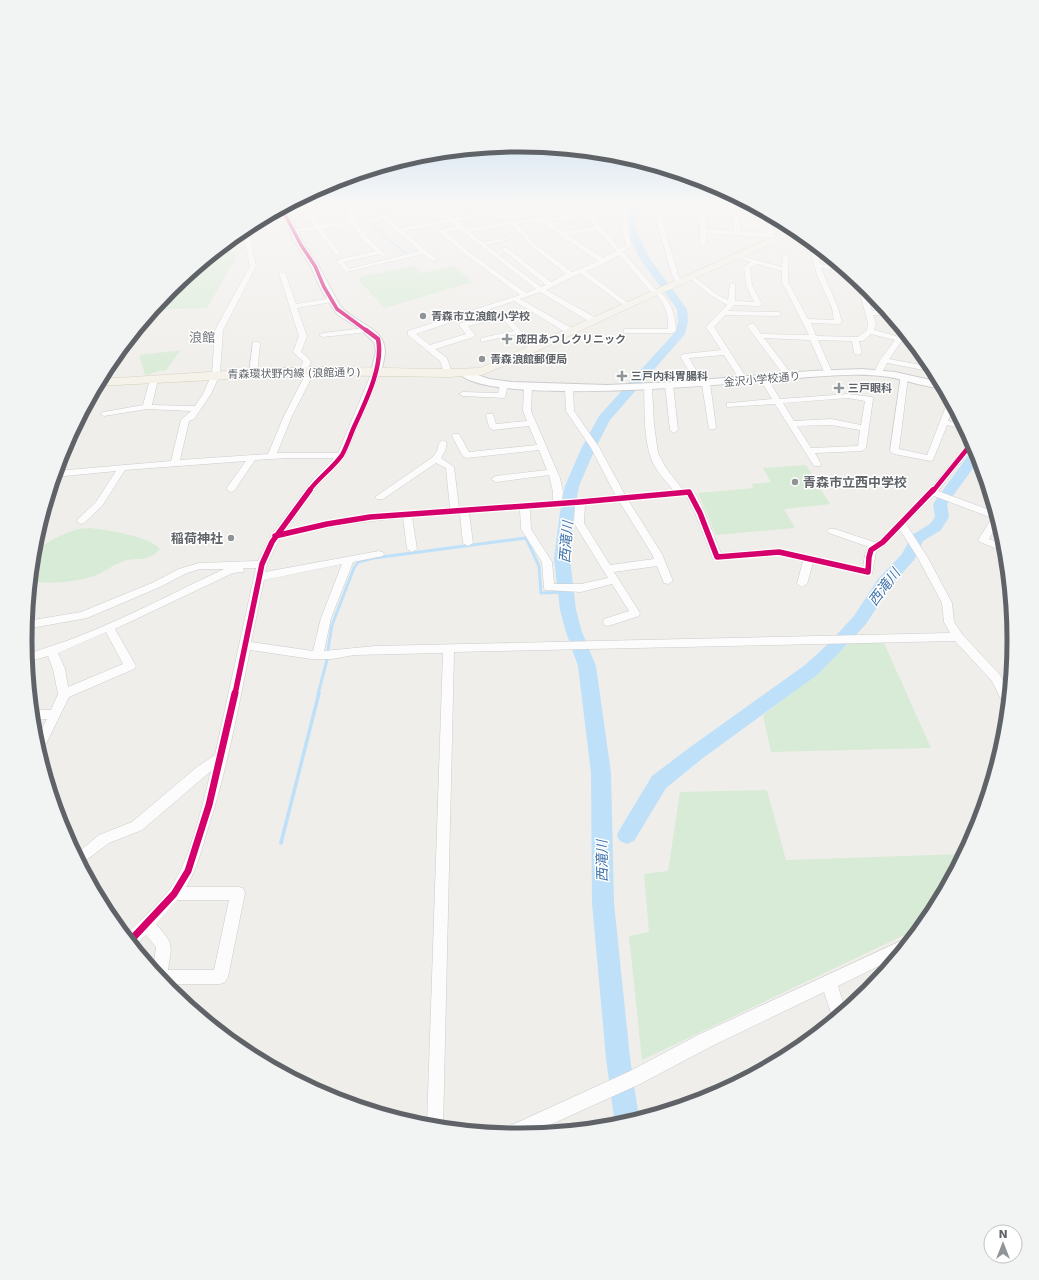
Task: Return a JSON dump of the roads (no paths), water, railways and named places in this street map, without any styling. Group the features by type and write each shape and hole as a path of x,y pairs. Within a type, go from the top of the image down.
{"main road":[{"name":"青森環状野内線 (浪館通り)","path":"105,383 216,374 307,371 464,373 482,371 719,265"}],"street":[{"path":"175,464 185,420 192,417 207,394 216,374 219,330 253,265"},
{"path":"133,938 174,894 188,871 210,805 260,570 275,536 317,480 341,456 376,372 381,352 380,343 374,336 341,313 332,300 314,265"},
{"path":"342,265 348,271 376,265"},
{"path":"486,265 525,295"},
{"path":"506,265 541,290 595,321"},
{"path":"525,265 550,285"},
{"path":"559,265 571,274"},
{"path":"448,373 448,368 444,360 411,334 541,290 571,274 595,265"},
{"path":"637,265 665,288"},
{"path":"627,331 672,331 671,311 666,301 665,288 675,276 672,265"},
{"path":"691,277 714,295 732,304 759,304 749,285 747,267 751,265"},
{"path":"766,265 785,270"},
{"path":"785,265 785,282 806,321 829,374"},
{"path":"806,321 838,322 835,308 820,274 818,265 835,268"},
{"path":"582,271 627,305"},
{"path":"272,456 307,371 307,361 297,352 303,336 282,273"},
{"path":"733,284 732,304 710,327 744,380"},
{"path":"758,336 860,339 870,331 872,323 867,298"},
{"path":"515,299 570,331"},
{"path":"294,306 332,300"},
{"path":"723,313 778,314"},
{"path":"869,313 880,313"},
{"path":"429,348 471,335 463,325 504,316 534,348"},
{"path":"751,326 790,376"},
{"path":"322,335 365,330"},
{"path":"870,331 904,341"},
{"path":"484,340 518,332"},
{"path":"855,339 858,353"},
{"path":"878,373 884,360 899,340"},
{"path":"253,373 256,344"},
{"path":"712,427 703,383 684,356 727,352"},
{"path":"884,360 924,368"},
{"name":"金沢小学校通り","path":"464,373 485,382 569,388 624,388 790,376 878,373 934,384"},
{"path":"904,377 894,451 930,458 949,409"},
{"path":"763,378 816,464"},
{"path":"147,407 154,379"},
{"path":"463,394 502,396 504,384"},
{"path":"669,385 674,430"},
{"path":"528,386 527,411 552,472 558,492 559,504"},
{"path":"644,387 653,447 657,461 681,493"},
{"path":"569,388 570,411 595,447 622,498 657,554 668,581"},
{"path":"730,405 848,396 869,399 862,448 809,451"},
{"path":"104,414 147,407 197,409"},
{"path":"490,416 493,427 531,423"},
{"path":"792,424 831,422 866,428"},
{"path":"944,422 958,425"},
{"path":"456,436 466,455 541,447"},
{"path":"380,497 436,459 442,452 443,442"},
{"path":"275,536 327,524 370,517 579,503 689,492 700,513 717,557 779,552 868,572 870,552 875,546 883,542 970,452"},
{"path":"61,474 272,456 341,456"},
{"path":"231,489 252,458"},
{"path":"436,459 450,467 468,543"},
{"path":"80,521 99,504 122,468"},
{"path":"496,479 552,472"},
{"path":"932,492 990,515"},
{"path":"579,503 579,523 635,613 608,622"},
{"path":"525,506 526,529 547,562 549,588 580,588 614,580"},
{"path":"407,514 412,549"},
{"path":"900,523 915,546 947,603 950,622 958,637 996,678 1004,694"},
{"path":"992,523 983,540 998,546"},
{"path":"832,531 875,546"},
{"path":"33,656 52,651 109,628 232,569 260,570 350,560 379,554"},
{"path":"802,584 809,559"},
{"path":"318,655 326,618 350,560"},
{"path":"608,569 660,562"},
{"path":"33,624 83,615 156,585 183,571 199,566 260,570"},
{"path":"64,694 130,666 109,628"},
{"path":"245,645 284,652 332,655 354,651 375,650 849,638 958,637"},
{"path":"435,1120 448,649"},
{"path":"42,740 64,694 59,669 52,651"},
{"path":"38,715 55,714"},
{"path":"83,857 104,839 136,826 201,771 220,758"},
{"path":"168,977 220,977 238,893 174,894"},
{"path":"147,924 164,945 161,970"},
{"path":"525,1128 634,1078 706,1040 894,951"},
{"path":"829,982 837,1010"}],"waterway":[{"name":"西滝川","path":"626,1115 618,1058 603,903 601,773 587,666 574,632 568,610 562,559 567,512 572,486 588,449 604,419 681,332 683,321 682,309 649,265"},
{"name":"西滝川","path":"627,835 659,782 696,753 811,670 860,620 884,583 909,556 917,538 936,527 942,517 940,504 972,459"},
{"path":"328,649 332,625 354,568 358,562 374,558 526,538 539,566 541,593 566,592"},
{"path":"318,694 327,660"},
{"path":"281,843 319,693"}],"place":[{"name":"青森市立浪館小学校","path":"423,316"},
{"name":"成田あつしクリニック","path":"507,339"},
{"name":"青森浪館郵便局","path":"482,359"},
{"name":"三戸内科胃腸科","path":"622,376"},
{"name":"三戸眼科","path":"839,388"},
{"name":"青森市立西中学校","path":"795,482"},
{"name":"稲荷神社","path":"231,538"}],"district":[{"name":"浪館","path":"202,337"}]}
